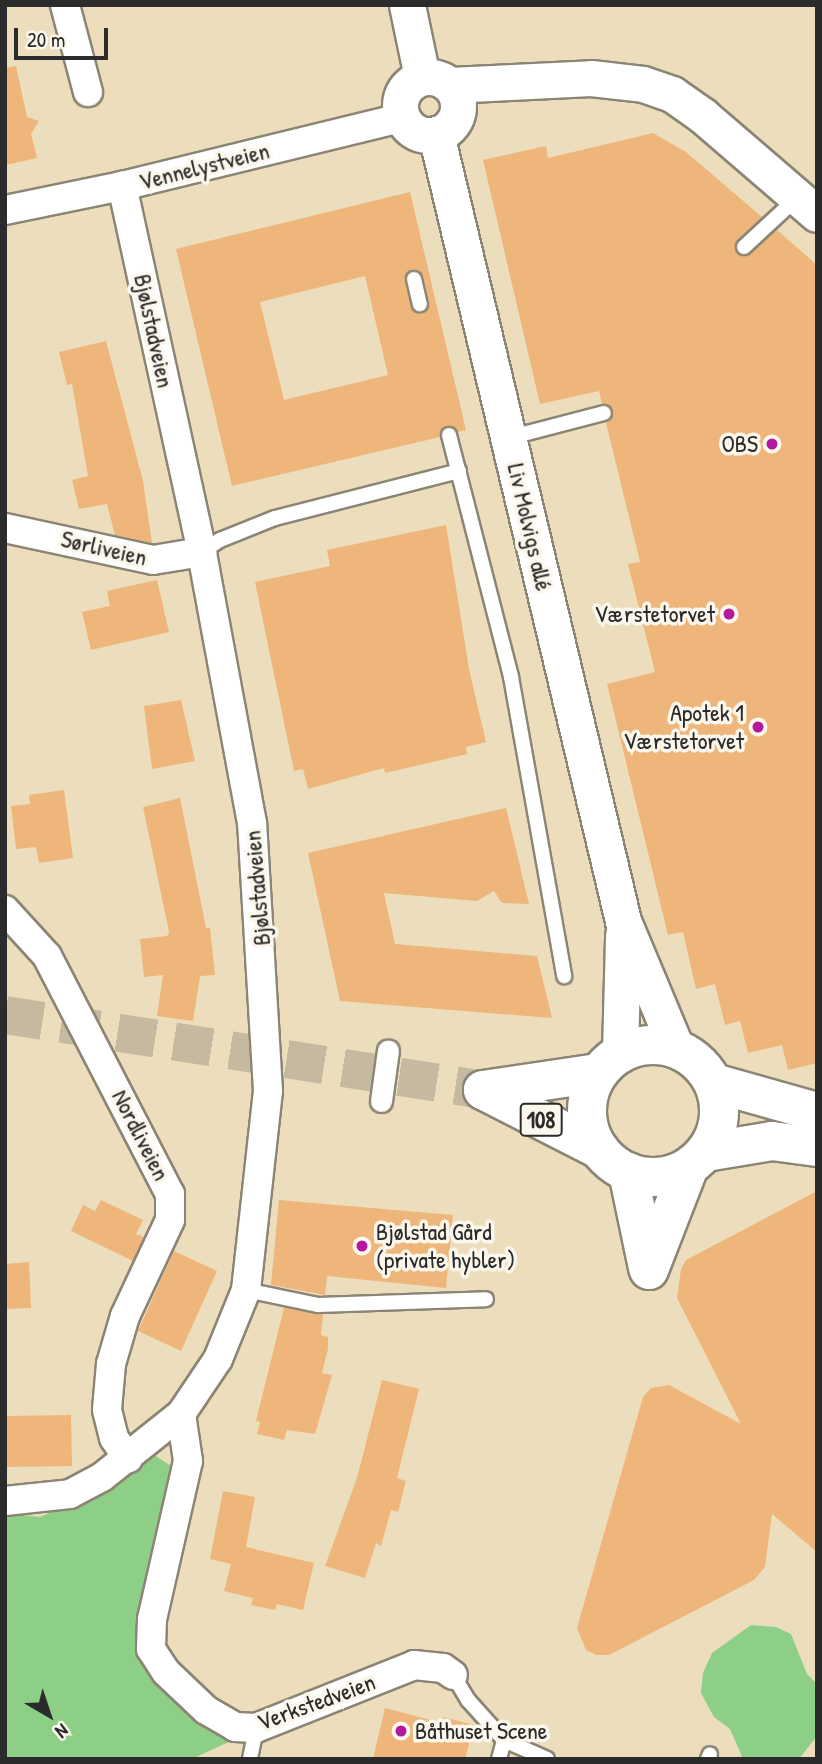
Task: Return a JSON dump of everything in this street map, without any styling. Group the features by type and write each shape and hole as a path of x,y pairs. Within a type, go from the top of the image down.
{"main road":[{"name":"108","path":"676,1048 639,1046 609,1063 483,1090 614,1161 659,1177 697,1159 772,1141 817,1147"},
{"path":"614,1161 649,1270 720,1111 714,1083 704,1068 676,1048"},
{"name":"108","path":"609,1063 587,1112 614,1161"},
{"path":"714,1083 817,1112"}],"street":[{"path":"65,5 88,92"},
{"name":"Liv Molvigs allé","path":"407,5 441,104 508,438 624,921 676,1048"},
{"path":"402,118 404,89 441,104 515,101 556,82 620,79 672,94 807,205"},
{"name":"Vennelystveien","path":"5,210 122,186 402,118"},
{"name":"Bjølstadveien","path":"5,1501 37,1501 70,1494 128,1460 181,1414 218,1359 246,1290 268,1090 266,1014 252,824 202,552 122,186"},
{"name":"Sørliveien","path":"5,528 153,560 202,552"},
{"name":"Nordliveien","path":"5,910 47,956 170,1194 170,1220 125,1316 111,1364 107,1410 114,1438 128,1460"},
{"name":"Liv Molvigs allé","path":"609,1063 624,921"},
{"path":"381,1101 388,1050"},
{"name":"Verkstedveien","path":"181,1414 188,1461 152,1619 151,1649 166,1672 206,1710 235,1727 256,1728 414,1665 443,1668 453,1675"}],"lane":[{"path":"744,247 807,205"},
{"path":"414,279 420,304"},
{"path":"508,438 604,413"},
{"path":"449,435 512,677 564,976"},
{"path":"202,552 220,540 295,512 459,471"},
{"path":"246,1290 318,1305 486,1299"},
{"path":"453,1675 468,1700 504,1740 547,1759"},
{"path":"250,1759 256,1728"},
{"path":"499,1759 504,1740"}],"green space":[{"path":"154,1455 179,1471 144,1593 137,1643 164,1689 233,1740 192,1759 5,1759 5,1513 40,1517 100,1490"},
{"path":"751,1625 776,1627 791,1634 807,1674 817,1684 817,1736 799,1759 743,1759 730,1729 714,1717 701,1693 703,1673 712,1653"}],"building":[{"path":"16,66 27,117 39,121 31,134 37,158 5,165 5,68"},
{"name":"Værstetorvet","path":"653,133 686,152 762,217 737,240 737,254 750,254 777,230 817,265 817,1063 788,1070 782,1045 748,1053 740,1021 725,1025 715,984 696,989 683,932 668,935 607,684 655,672 628,564 640,562 606,423 613,411 602,404 599,391 540,404 483,160 546,146 548,158"},
{"path":"410,192 466,430 458,432 447,426 440,437 232,486 176,249","holes":["416,270 423,276 429,302 422,313 411,307 405,281 407,273","365,276 388,375 284,400 260,302"]},
{"path":"106,341 143,481 152,543 115,535 107,504 79,509 72,480 88,476 72,384 67,385 59,352"},
{"path":"446,525 469,669 486,742 466,747 467,754 385,773 384,768 308,789 303,769 294,771 255,582 330,566 327,550"},
{"path":"157,580 169,632 91,650 82,612 110,606 107,591"},
{"path":"181,700 195,761 152,769 144,706"},
{"path":"64,790 73,858 39,863 36,847 16,849 11,806 30,804 29,795"},
{"path":"180,798 206,928 210,928 215,975 200,976 193,1021 157,1016 163,975 144,977 140,939 167,936 169,932 143,807"},
{"path":"506,808 529,904 502,903 494,891 477,901 384,893 395,944 537,956 552,1018 340,1001 308,853"},
{"path":"817,1191 817,1552 772,1514 765,1567 754,1580 609,1655 596,1655 586,1650 577,1628 643,1397 651,1388 669,1385 741,1424 677,1298 681,1269 686,1260"},
{"path":"101,1200 143,1220 136,1234 144,1237 133,1261 71,1231 83,1205 95,1211"},
{"name":"Bjølstad Gård (private hybler)","path":"279,1200 453,1215 446,1288 327,1276 325,1295 271,1285"},
{"path":"174,1251 217,1271 181,1351 138,1331"},
{"path":"29,1262 31,1308 5,1309 5,1264"},
{"path":"284,1308 323,1314 321,1335 328,1337 328,1349 322,1373 332,1375 315,1434 287,1430 284,1440 257,1434 260,1422 256,1421"},
{"path":"382,1380 419,1389 397,1478 406,1481 398,1512 391,1510 381,1546 376,1543 365,1578 325,1566 357,1478"},
{"path":"71,1415 72,1466 7,1467 6,1416"},
{"path":"223,1491 255,1497 246,1547 314,1563 303,1610 277,1604 275,1610 251,1605 253,1598 224,1591 231,1564 210,1559"},
{"path":"385,1708 442,1723 444,1717 474,1725 465,1759 373,1759"}],"tunnel":[{"path":"5,1015 483,1090"}],"place":[{"name":"OBS","path":"772,444"},
{"name":"Værstetorvet","path":"729,614"},
{"name":"Apotek 1 Værstetorvet","path":"758,727"},
{"name":"Bjølstad Gård (private hybler)","path":"362,1246"},
{"name":"Båthuset Scene","path":"401,1731"}]}
